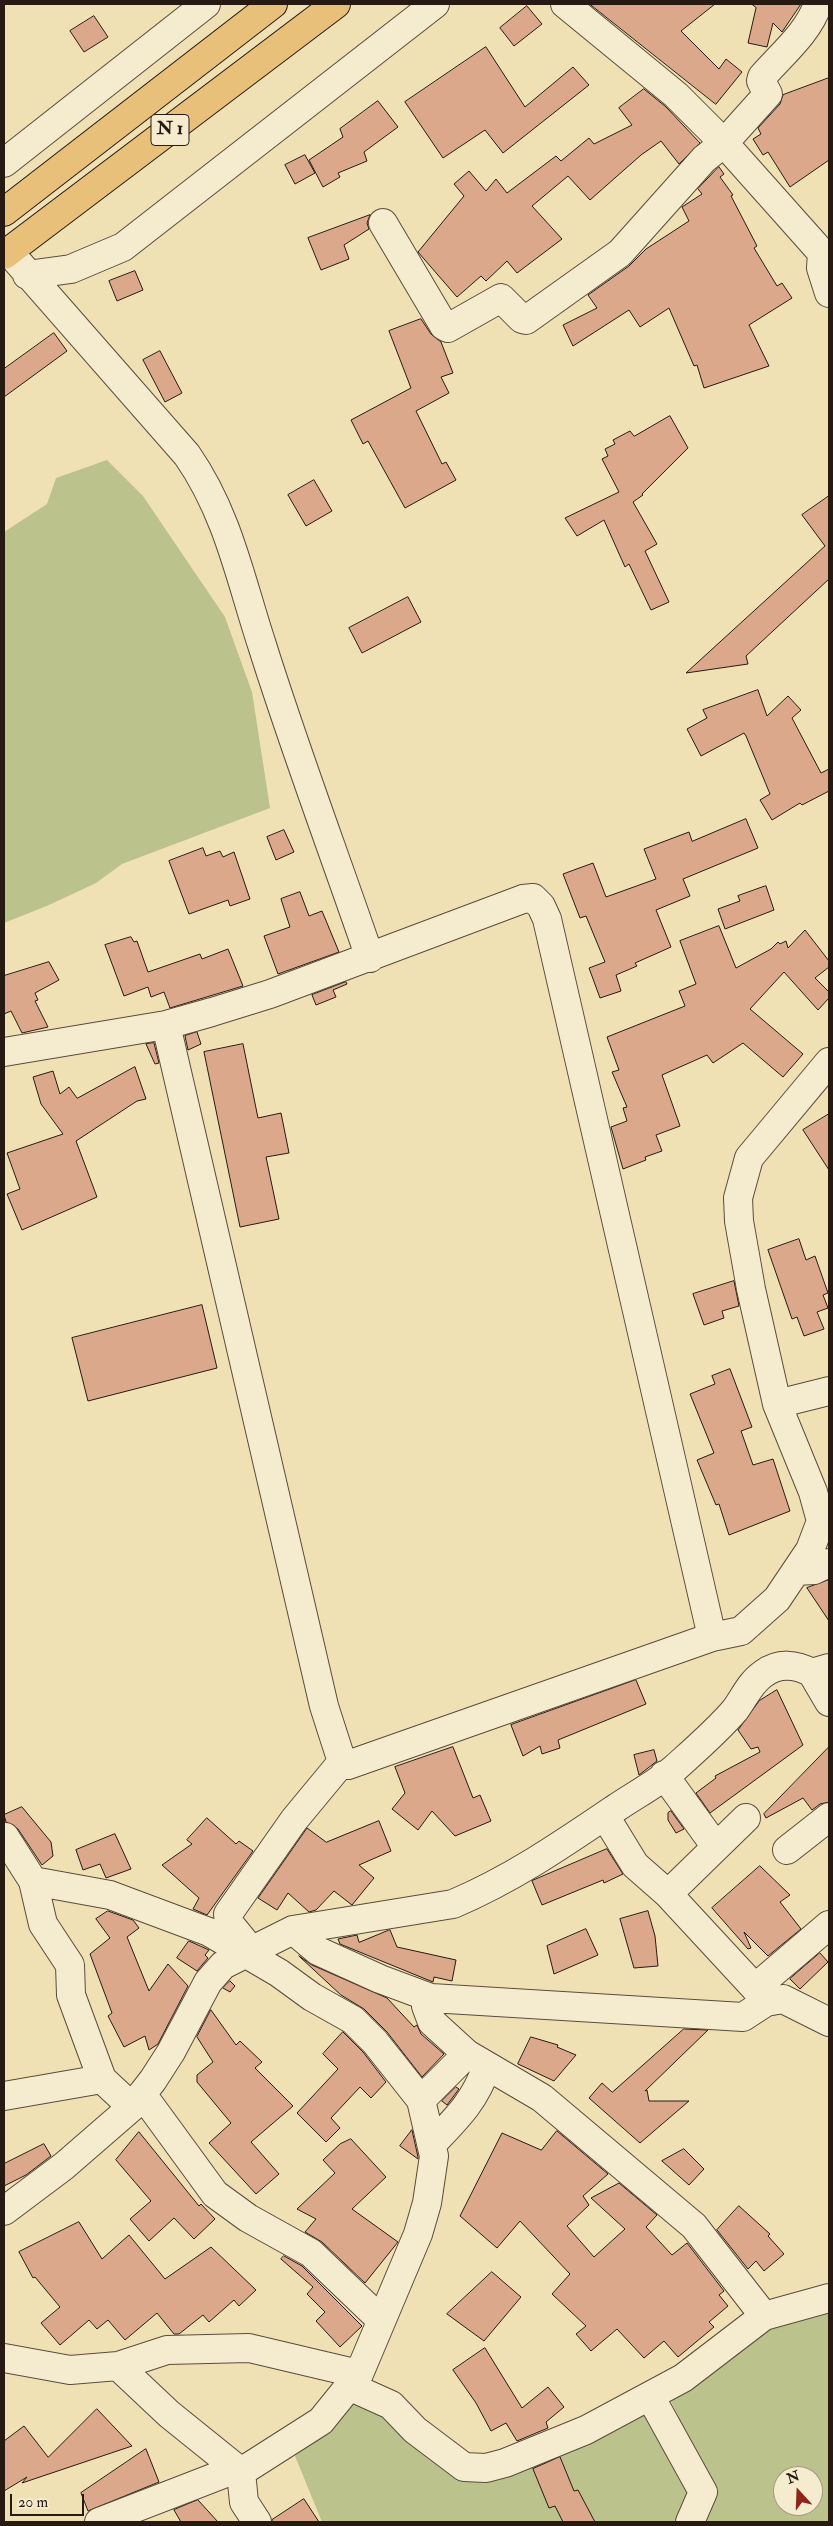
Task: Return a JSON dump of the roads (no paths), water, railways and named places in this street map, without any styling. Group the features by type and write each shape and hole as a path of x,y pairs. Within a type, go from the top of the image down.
{"highway":[{"name":"N 1","path":"4,212 273,4"},
{"name":"N 1","path":"6,254 336,4"}],"street":[{"path":"4,163 206,4"},
{"path":"27,275 71,269 123,247 435,4"},
{"path":"565,4 676,95 724,143 826,252 821,268 829,293"},
{"path":"383,223 444,326 448,328 501,298 522,319 526,320 620,253 704,159 724,143 768,94 761,81 762,77 806,28 814,17 818,4"},
{"path":"6,254 27,275 187,455 205,481 230,538 262,645 370,958"},
{"path":"4,1052 166,1025 270,994 523,899 534,898 541,906 547,919 712,1637"},
{"path":"166,1025 324,1706 342,1762 348,1765 712,1637 741,1631 777,1599 796,1572 810,1550 821,1521 821,1486 777,1404 751,1289 739,1221 738,1198 749,1158 829,1062"},
{"path":"777,1404 829,1391"},
{"path":"796,1572 814,1570 829,1563"},
{"path":"4,2211 64,2166 137,2101 170,2052 208,1982 224,1965 293,1930 453,1904 517,1874 674,1769 734,1710 754,1682 763,1674 775,1668 788,1665 820,1670 829,1702"},
{"path":"247,1952 228,1923 228,1914 294,1820 342,1762"},
{"path":"664,1775 716,1847"},
{"path":"605,1816 628,1856 668,1894 760,1995 783,1998 829,2022"},
{"path":"787,1850 829,1817"},
{"path":"668,1894 746,1818"},
{"path":"5,1838 33,1881 43,1924 70,1966 71,1995 102,2079 137,2101 215,2194 248,2218 311,2253 381,2320"},
{"path":"33,1881 93,1891 120,1898 209,1932 247,1952 312,1997 353,2020 375,2042 421,2100 434,2156 425,2211 418,2234 355,2380 321,2421 239,2470 99,2522"},
{"path":"293,1930 318,1951 380,1979 432,1998 743,2017 760,1995 829,1925"},
{"path":"432,1998 426,2006 432,2022 477,2060 542,2098 694,2226 764,2316"},
{"path":"421,2100 477,2060"},
{"path":"432,2144 470,2104 480,2087 477,2060"},
{"path":"4,2096 102,2079"},
{"path":"4,2358 70,2370 118,2366 167,2350 249,2348 355,2380 391,2405 415,2430 464,2467 486,2468 505,2463 586,2430 683,2378 764,2316 829,2298"},
{"path":"118,2366 169,2414 239,2470 244,2502 257,2522"},
{"path":"650,2396 703,2492 690,2522"}]}
